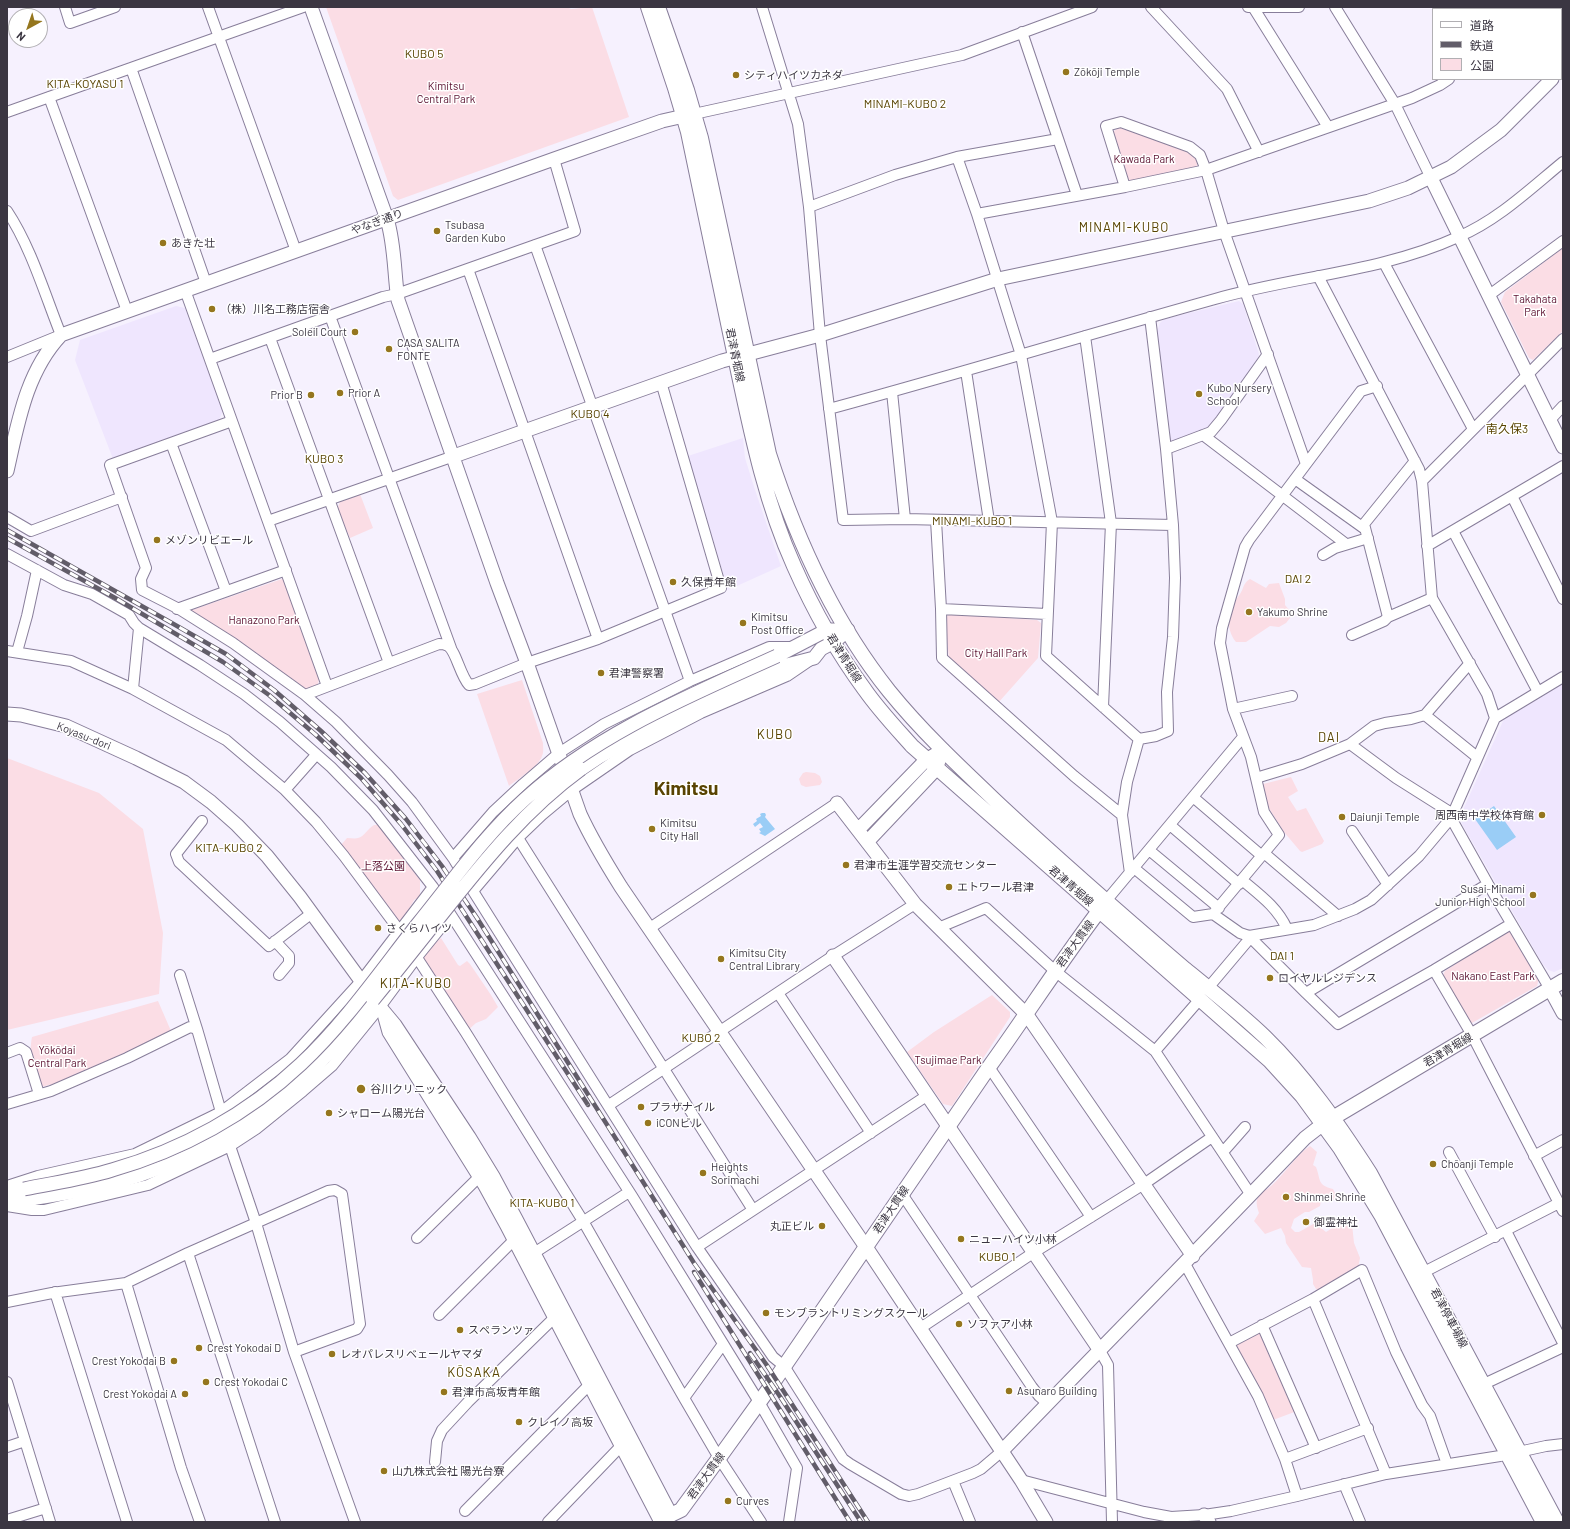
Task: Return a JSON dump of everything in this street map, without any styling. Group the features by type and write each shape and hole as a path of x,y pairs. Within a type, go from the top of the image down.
{"main road":[{"name":"君津青堀線","path":"648,7 689,115"},
{"name":"君津青堀線","path":"658,7 688,90 688,132 741,355 779,485 817,577 833,608 887,689 910,716 962,769 1024,827 1103,906"},
{"name":"君津青堀線","path":"741,355 757,459 775,517 793,565 831,636 865,690 885,716 912,746 931,764 1103,906 1204,994 1328,1121 1563,981"},
{"name":"君津大貫線","path":"667,1520 681,1510 759,1402 948,1126 1027,1015 1055,971 1103,906"},
{"name":"君津停車場線","path":"1328,1121 1370,1172 1424,1272 1484,1384 1543,1522"},
{"name":"君津停車場線","path":"1328,1121 1514,1454 1557,1522"}],"street":[{"path":"65,7 70,23 115,7"},
{"path":"208,7 296,251"},
{"path":"7,112 303,7"},
{"path":"311,7 387,218 394,248 397,294 497,583 580,814 604,861 866,1247 1020,1480 1046,1522"},
{"path":"762,7 798,124 809,207 820,334 843,520 905,519 1173,525"},
{"path":"689,115 962,55 1092,7"},
{"path":"1150,7 1227,89 1259,152"},
{"path":"1248,7 1299,7"},
{"path":"1253,7 1328,127"},
{"path":"1335,7 1395,104 1563,447"},
{"path":"1022,32 1077,195"},
{"path":"131,68 206,283"},
{"path":"977,214 1125,187 1206,170 1395,104 1419,95 1448,80"},
{"path":"268,521 741,355 820,334 998,279 1369,201 1408,188 1451,167 1501,130 1551,80"},
{"path":"49,97 127,311"},
{"name":"やなぎ通り","path":"61,335 662,121 689,115"},
{"path":"1125,187 1106,126 1121,122 1190,147 1200,155 1206,170 1224,231 1306,464"},
{"path":"809,207 895,176 957,157 1058,139"},
{"path":"957,157 977,214 1021,355 1052,522 1046,656 1139,739"},
{"path":"210,359 383,297 397,294 575,231 554,159"},
{"path":"830,409 1245,290 1384,263 1416,254 1459,237 1497,216 1563,162"},
{"path":"7,210 11,225 25,244 61,335"},
{"path":"1488,296 1563,241"},
{"path":"535,245 594,406 690,681"},
{"path":"1384,263 1473,429"},
{"path":"468,269 598,639"},
{"path":"1318,276 1416,461 1422,481 1432,598 1487,694 1495,718"},
{"path":"185,290 328,686"},
{"path":"330,316 451,648 464,680 469,685 527,663 598,639 721,588 661,382"},
{"path":"1139,739 1156,736 1168,731 1168,692 1173,637 1175,578 1173,525 1166,448 1150,317"},
{"path":"7,357 61,335"},
{"path":"7,471 26,393 46,354 61,335"},
{"path":"1085,336 1111,523 1103,707"},
{"path":"270,338 389,663"},
{"path":"1422,481 1563,340"},
{"path":"1166,448 1210,432 1221,420 1268,354"},
{"path":"966,371 989,521"},
{"path":"1139,739 1127,782 1122,815 1132,871 1193,917 1216,911 1279,835 1264,812 1247,744 1233,709 1220,643 1222,628 1245,547 1361,391 1376,386"},
{"path":"892,392 905,519"},
{"path":"1549,421 1563,406"},
{"path":"232,421 110,465 146,568 141,579 142,590 177,608 233,643 305,695 336,722 388,775 432,827 453,858 697,1247 773,1357 784,1366 843,1458 850,1464 902,1494 909,1496 953,1481 980,1469 1001,1452 1099,1349 1189,1260 1305,1138 1328,1121"},
{"path":"1203,435 1346,544"},
{"path":"171,443 226,592"},
{"path":"1388,617 1364,524 1416,461"},
{"path":"1427,546 1563,466"},
{"path":"1295,479 1367,534"},
{"path":"1512,496 1563,599"},
{"path":"7,517 31,531 122,497"},
{"path":"936,520 942,658 1074,776 1122,815"},
{"path":"1453,531 1538,692"},
{"path":"1323,555 1367,534"},
{"path":"7,554 64,585 92,594 129,615 139,628 200,664 244,694 280,722 331,767 373,810 433,887 629,1192 759,1402 797,1468 789,1522"},
{"path":"37,570 27,616 12,651 71,661 133,689 226,740 285,790 316,822 344,856 399,930 417,957 583,1221 719,1458 761,1522"},
{"path":"177,608 286,570"},
{"path":"1352,635 1384,621 1388,617 1432,598"},
{"path":"941,608 1047,614"},
{"path":"133,689 139,628"},
{"path":"453,858 493,812 559,753 604,724 690,681 769,648 793,647 848,630"},
{"path":"473,891 518,838 542,815 572,790 630,750 702,713 787,676 814,658 831,636"},
{"path":"305,695 439,644 446,644 451,648"},
{"path":"780,661 793,647"},
{"path":"7,1205 26,1194 140,1162 197,1137 233,1117 263,1096 302,1063 342,1020 498,826 524,800 562,768 593,747 627,727 675,703 780,661 814,658"},
{"path":"1256,778 1302,764 1350,744 1374,726 1385,722 1411,720 1425,715 1470,663"},
{"path":"1149,850 1240,933 1250,936 1314,925 1338,916 1371,900 1419,856 1452,816 1495,718 1563,677"},
{"path":"1233,709 1292,696"},
{"name":"Koyasu-dori","path":"7,714 21,715 66,726 184,782 237,825 267,856 312,913 381,1010 395,1025 469,1137 494,1178 534,1253 667,1520"},
{"path":"1425,715 1477,757"},
{"path":"1103,906 1243,737"},
{"path":"1350,744 1396,778 1452,816 1488,884 1563,1012"},
{"path":"868,841 943,750"},
{"path":"285,790 316,755"},
{"path":"858,830 931,764"},
{"path":"1193,797 1338,916"},
{"path":"650,928 837,803 868,841 915,904 1027,1015 1144,1184 1189,1260 1229,1343 1258,1396 1285,1459 1297,1496"},
{"path":"202,821 176,854 179,862 269,946 312,913"},
{"path":"1170,825 1240,882 1274,907 1283,919 1287,929"},
{"path":"1352,831 1388,885"},
{"path":"518,838 663,1070 753,1210"},
{"path":"1306,993 1488,884"},
{"path":"7,1186 38,1176 135,1154 222,1112 290,1059 361,981 433,887"},
{"path":"609,1106 833,956 915,904"},
{"path":"938,928 986,908 1055,971 1155,1051 1251,1195"},
{"path":"7,1205 32,1210 44,1210 110,1195 148,1184 230,1146 256,1129 332,1066 381,1010 417,957 451,915"},
{"path":"1250,936 1338,1024 1434,970 1511,924"},
{"path":"1155,1051 1204,994 1250,936"},
{"path":"274,941 288,956 289,963 279,975"},
{"path":"833,956 1099,1349 1108,1365 1112,1522"},
{"path":"1424,1272 1506,1231 1561,1207 1472,1035 1434,970"},
{"path":"180,975 222,1112"},
{"path":"778,993 871,1133"},
{"path":"381,1010 388,1032 479,1177 514,1240 621,1446 667,1520"},
{"path":"7,1104 51,1091 127,1058 190,1027 197,1029"},
{"path":"7,1053 20,1048 26,1052 39,1094"},
{"path":"989,1067 1091,1217"},
{"path":"697,1247 928,1095"},
{"path":"1223,1152 1246,1127"},
{"path":"919,1329 1033,1253 1144,1184 1212,1137"},
{"path":"1534,1156 1563,1140"},
{"path":"230,1146 256,1223 294,1352 355,1522"},
{"path":"1449,1152 1494,1237"},
{"path":"417,1238 479,1177"},
{"path":"7,1302 55,1292 126,1283 188,1253 328,1191 335,1190 342,1194 360,1324 357,1329 294,1352"},
{"path":"7,1192 26,1194"},
{"path":"534,1253 629,1192"},
{"path":"902,1194 1032,1387 1047,1403"},
{"path":"1506,1231 1563,1343"},
{"path":"439,1315 514,1240"},
{"path":"188,1253 275,1522"},
{"path":"1229,1343 1313,1299 1362,1270 1396,1352 1422,1405 1430,1416 1447,1464"},
{"path":"126,1283 181,1468 200,1522"},
{"path":"55,1292 127,1522"},
{"path":"1313,1299 1386,1474"},
{"path":"435,1462 437,1441 442,1430 468,1402 554,1318"},
{"path":"1262,1325 1316,1448"},
{"path":"684,1398 723,1344"},
{"path":"1484,1384 1563,1347"},
{"path":"7,1382 50,1522"},
{"path":"465,1511 589,1385"},
{"path":"1285,1459 1368,1428"},
{"path":"7,1447 25,1441"},
{"path":"1020,1480 1144,1512 1171,1517 1206,1519 1231,1511 1386,1474 1514,1454 1546,1446 1563,1444"},
{"path":"548,1522 621,1446"},
{"path":"953,1481 970,1522"},
{"path":"1344,1484 1360,1522"},
{"path":"7,1520 46,1508"}],"shaded area":[{"name":"Kubo Nursery School","path":"1239,301 1243,304 1259,354 1258,360 1211,428 1170,444 1156,334 1160,323 1164,319"},
{"path":"176,306 185,308 223,411 219,420 115,460 113,459 75,360 80,340"},
{"path":"743,438 745,458 781,566 728,590 688,456"},
{"name":"Susai-Minami Junior High School","path":"1563,684 1563,968 1554,972 1548,970 1542,963 1463,826 1461,820 1462,812 1504,719"}],"green space":[{"name":"Kimitsu Central Park","path":"326,7 567,7 571,9 592,7 629,117 398,200 393,196"},
{"name":"Kawada Park","path":"1120,128 1186,150 1197,157 1197,168 1129,182 1113,133 1115,130"},
{"name":"Takahata Park","path":"1563,248 1563,331 1533,360 1529,358 1501,302 1505,292"},
{"path":"360,494 373,528 350,538 337,509 340,502"},
{"name":"Hanazono Park","path":"282,579 285,581 319,679 318,684 305,691 191,614 192,610"},
{"path":"1250,579 1266,588 1269,584 1279,583 1285,599 1285,605 1291,612 1290,618 1286,623 1279,627 1270,626 1246,642 1236,642 1230,630 1229,618 1236,599 1245,584"},
{"name":"City Hall Park","path":"949,614 1037,620 1041,623 1038,658 998,703 949,659 945,619"},
{"path":"522,680 543,743 543,754 537,764 509,786 477,694"},
{"path":"7,758 99,793 143,829 163,933 159,994 7,1030"},
{"path":"803,773 815,773 820,776 822,782 820,785 806,787 801,785 799,779"},
{"path":"1291,777 1298,791 1288,797 1297,811 1306,808 1324,841 1322,844 1302,852 1284,832 1265,802 1263,784"},
{"name":"上落公園","path":"374,825 378,825 420,880 420,896 418,899 415,899 403,918 396,923 341,845 347,838 360,837"},
{"name":"Nakano East Park","path":"1507,931 1511,931 1539,978 1537,986 1472,1023 1444,979 1443,975 1445,971"},
{"path":"441,938 458,965 460,966 467,961 470,964 498,1007 486,1019 476,1023 466,1032 457,1028 448,1016 422,959 426,955 427,950"},
{"name":"Tsujimae Park","path":"992,995 1010,1012 1010,1017 952,1106 943,1104 907,1052 934,1032"},
{"name":"Yōkōdai Central Park","path":"158,1001 171,1031 65,1081 41,1087 31,1057 32,1037"},
{"path":"1310,1146 1317,1152 1313,1165 1316,1167 1320,1181 1324,1186 1333,1189 1336,1195 1332,1202 1321,1200 1320,1206 1309,1212 1305,1212 1294,1219 1291,1228 1295,1232 1299,1232 1315,1223 1326,1232 1349,1220 1352,1224 1354,1243 1360,1258 1358,1268 1319,1291 1313,1284 1311,1268 1302,1267 1286,1243 1285,1236 1281,1228 1265,1234 1254,1221 1259,1213 1257,1202 1259,1195 1276,1181"},
{"path":"1262,1330 1297,1411 1273,1420 1235,1347 1236,1342"}],"water":[{"path":"1494,806 1516,837 1497,850 1475,819"},
{"path":"762,813 765,813 765,817 775,829 765,836 759,833 761,832 759,829 763,827 760,823 755,827 753,824"}],"railway":[{"path":"7,530 226,654 274,690 321,731 365,773 406,819 442,866 477,918 694,1263 766,1364 868,1522"},
{"path":"7,538 117,599 223,662 269,695 316,735 361,778 401,824 437,871 588,1105"},
{"path":"694,1272 850,1522"},
{"path":"750,1353 861,1522"}],"place":[{"name":"Zōkōji Temple","path":"1066,72"},
{"name":"シティハイツカネダ","path":"736,75"},
{"name":"Tsubasa Garden Kubo","path":"437,231"},
{"name":"あきた壮","path":"163,243"},
{"name":"（株）川名工務店宿舎","path":"212,309"},
{"name":"Soleil Court","path":"355,332"},
{"name":"CASA SALITA FONTE","path":"389,349"},
{"name":"Prior A","path":"340,393"},
{"name":"Kubo Nursery School","path":"1199,394"},
{"name":"Prior B","path":"311,395"},
{"name":"メゾンリビエール","path":"157,540"},
{"name":"久保青年館","path":"673,582"},
{"name":"Yakumo Shrine","path":"1249,612"},
{"name":"Kimitsu Post Office","path":"743,623"},
{"name":"君津警察署","path":"601,673"},
{"name":"周西南中学校体育館","path":"1542,815"},
{"name":"Daiunji Temple","path":"1342,817"},
{"name":"Kimitsu City Hall","path":"652,829"},
{"name":"君津市生涯学習交流センター","path":"846,865"},
{"name":"エトワール君津","path":"949,887"},
{"name":"Susai-Minami Junior High School","path":"1533,895"},
{"name":"さくらハイツ","path":"378,928"},
{"name":"Kimitsu City Central Library","path":"721,959"},
{"name":"ロイヤルレジデンス","path":"1270,978"},
{"name":"谷川クリニック","path":"361,1089"},
{"name":"プラザナイル","path":"641,1107"},
{"name":"シャローム陽光台","path":"329,1113"},
{"name":"iCONビル","path":"648,1123"},
{"name":"Chōanji Temple","path":"1433,1164"},
{"name":"Heights Sorimachi","path":"703,1173"},
{"name":"Shinmei Shrine","path":"1286,1197"},
{"name":"御霊神社","path":"1306,1222"},
{"name":"丸正ビル","path":"822,1226"},
{"name":"ニューハイツ小林","path":"961,1239"},
{"name":"モンブラントリミングスクール","path":"766,1313"},
{"name":"ソファア小林","path":"959,1324"},
{"name":"スペランツァ","path":"460,1330"},
{"name":"Crest Yokodai D","path":"199,1348"},
{"name":"レオパレスリベェールヤマダ","path":"332,1354"},
{"name":"Crest Yokodai B","path":"174,1361"},
{"name":"Crest Yokodai C","path":"206,1382"},
{"name":"Asunaro Building","path":"1009,1391"},
{"name":"君津市高坂青年館","path":"444,1392"},
{"name":"Crest Yokodai A","path":"185,1394"},
{"name":"クレイノ高坂","path":"519,1422"},
{"name":"山九株式会社 陽光台寮","path":"384,1471"},
{"name":"Curves","path":"728,1501"}],"district":[{"name":"KUBO 5","path":"424,54"},
{"name":"KITA-KOYASU 1","path":"85,84"},
{"name":"MINAMI-KUBO 2","path":"905,104"},
{"name":"MINAMI-KUBO","path":"1124,228"},
{"name":"KUBO 4","path":"590,414"},
{"name":"南久保3","path":"1507,429"},
{"name":"KUBO 3","path":"324,459"},
{"name":"MINAMI-KUBO 1","path":"972,521"},
{"name":"DAI 2","path":"1298,579"},
{"name":"KUBO","path":"775,735"},
{"name":"DAI","path":"1329,738"},
{"name":"Kimitsu","path":"686,789"},
{"name":"KITA-KUBO 2","path":"229,848"},
{"name":"DAI 1","path":"1282,956"},
{"name":"KITA-KUBO","path":"416,984"},
{"name":"KUBO 2","path":"701,1038"},
{"name":"KITA-KUBO 1","path":"542,1203"},
{"name":"KUBO 1","path":"997,1257"},
{"name":"KŌSAKA","path":"474,1373"}]}
